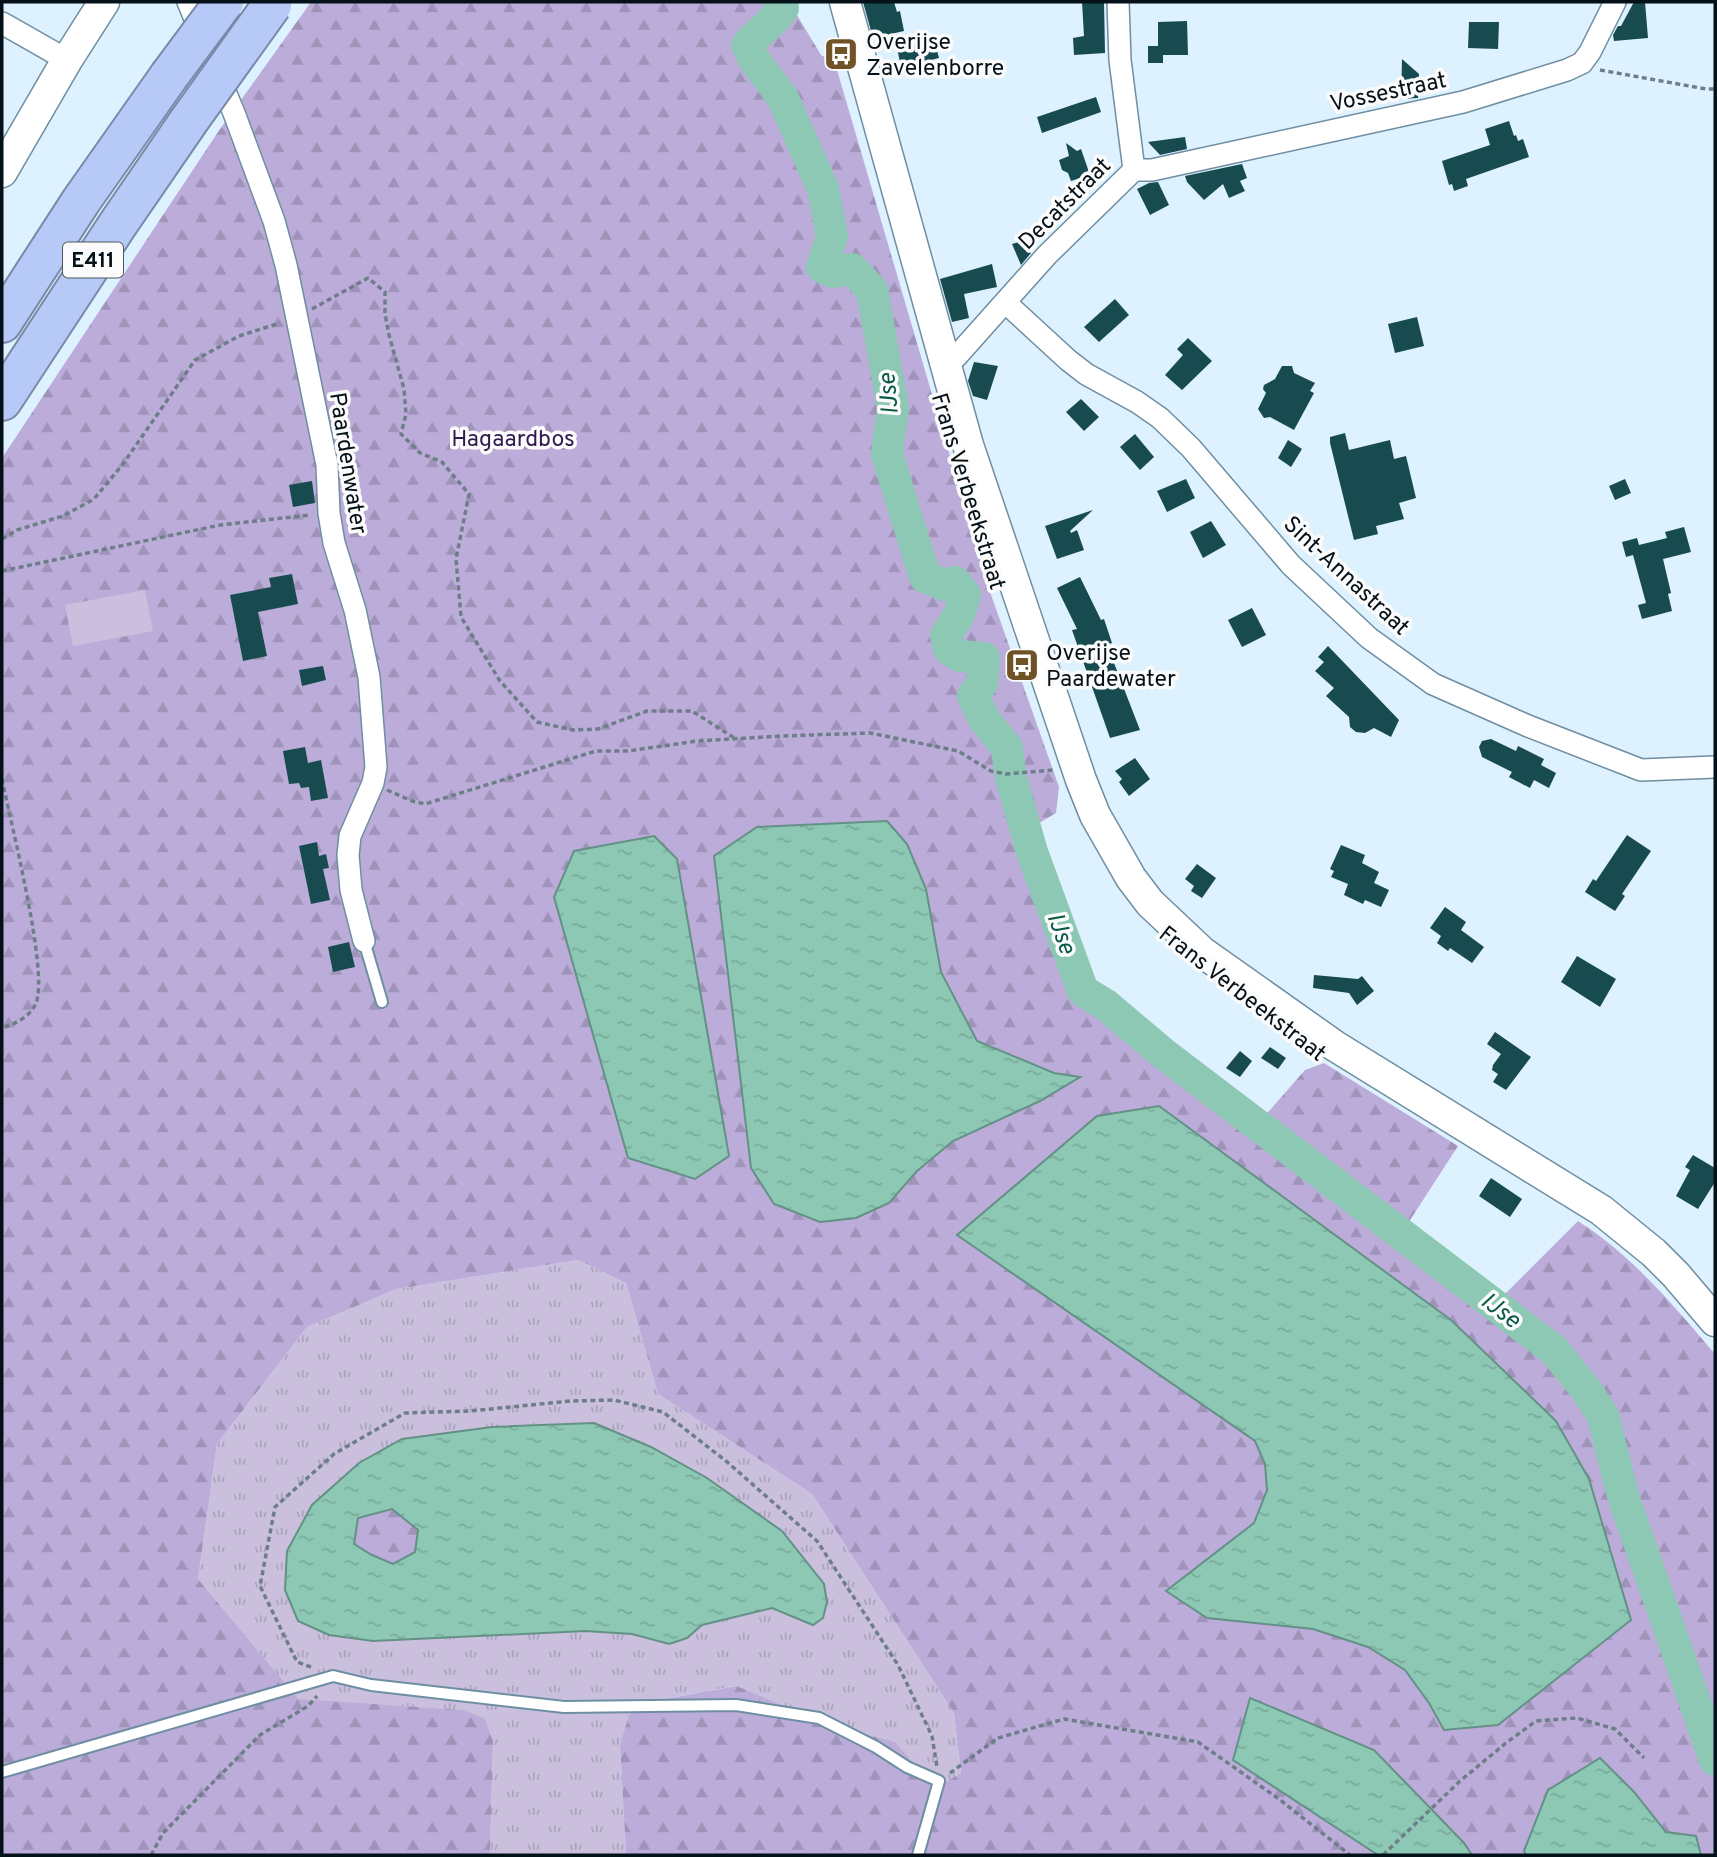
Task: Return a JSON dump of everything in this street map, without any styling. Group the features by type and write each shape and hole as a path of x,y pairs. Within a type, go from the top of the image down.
{"highway":[{"name":"E411","path":"2,323 81,201 224,2"},
{"name":"E411","path":"2,401 117,224 273,4"}],"main road":[{"path":"2,172 104,2"},
{"name":"Frans Verbeekstraat","path":"845,2 968,444 1081,780 1114,850 1150,903 1202,951 1335,1046 1601,1210 1654,1253 1715,1321"}],"street":[{"name":"Paardenwater","path":"188,2 274,220 327,465 329,513 334,542 355,610 369,677 376,767 373,783 350,836 348,855 351,890 364,941"},
{"name":"Decatstraat","path":"945,365 957,357 1047,255 1133,170 1120,60 1118,2"},
{"path":"1582,63 1615,2"},
{"path":"2,23 67,60"},
{"name":"Vossestraat","path":"1133,170 1153,170 1462,102 1582,63"},
{"name":"Sint-Annastraat","path":"1006,303 1077,367 1160,418 1191,448 1291,565 1369,638 1433,684 1528,726 1641,770 1715,767"}],"lane":[{"path":"364,941 382,1002"},
{"path":"2,1772 333,1676 371,1685 564,1707 736,1705 819,1718 939,1782 918,1855"}],"path":[{"path":"1582,63 1609,73 1715,89"},
{"path":"2,539 17,530 62,516 94,499 123,464 195,360 239,336 296,318 368,278 385,292 389,335 404,389 406,414 401,434 420,453 442,462 469,494 456,559 461,617 499,681 537,722 573,730 598,729 647,710 692,711 736,739"},
{"path":"2,570 220,525 329,513"},
{"path":"373,783 425,804 596,751 628,751 697,741 870,733 958,751 991,771 1006,774 1061,769"},
{"path":"2,779 33,933 39,985 36,1004 28,1015 2,1028"},
{"path":"151,1855 163,1833 260,1735 308,1706 333,1676 297,1662 260,1586 275,1507 334,1454 405,1413 614,1400 663,1412 726,1461 817,1541 898,1665 932,1736 939,1782 998,1738 1063,1719 1198,1742 1279,1799 1350,1855"},
{"path":"1383,1855 1461,1781 1536,1721 1577,1718 1615,1729 1644,1758"}],"green space":[{"name":"Hagaardbos","path":"311,2 789,2 821,55 835,63 989,589 1059,787 1056,813 1026,831 1083,991 1106,1005 1164,1054 1257,1125 1305,1070 1324,1063 1458,1146 1401,1234 1494,1305 1578,1221 1634,1266 1715,1354 1715,1855 1701,1855 1696,1836 1666,1832 1634,1792 1600,1758 1524,1851 1526,1855 1472,1855 1464,1843 1374,1750 1250,1699 1234,1760 1378,1855 626,1855 620,1745 629,1715 648,1702 737,1686 827,1724 895,1742 935,1788 961,1773 954,1713 812,1494 658,1394 626,1283 578,1260 397,1289 307,1327 217,1444 198,1579 298,1699 464,1710 485,1718 493,1741 490,1855 2,1855 2,458 218,132","holes":["714,856 926,889 941,972 977,1041 1054,1073 1079,1077 1040,1101 953,1141 917,1171 889,1203 774,1204 751,1168","1097,1116 1556,1420 1589,1479 1631,1620 1444,1730 1429,1703 1405,1670 1368,1647 1313,1629 1207,1618 1166,1590 1254,1523 1267,1491 1265,1464 1255,1441 957,1235"]},
{"path":"145,590 153,631 73,646 65,605"},
{"path":"578,1260 626,1283 658,1394 812,1494 954,1713 961,1773 935,1788 827,1724 736,1686 648,1702 620,1745 626,1855 490,1855 493,1741 485,1718 464,1710 298,1700 198,1579 217,1444 307,1327 397,1289","holes":["594,1423 651,1447 707,1478 782,1531 824,1584 813,1625 772,1608 702,1625 687,1638 669,1644 632,1634 585,1631 372,1641 329,1635 402,1439 492,1427"]},
{"path":"392,1509 418,1530 415,1552 393,1564 354,1544 357,1518"}],"water":[{"path":"887,821 907,844 926,889 941,972 977,1041 1054,1073 1080,1077 1040,1101 953,1141 917,1171 889,1203 856,1218 820,1222 774,1204 751,1168 714,856 757,827"},
{"path":"654,836 677,859 729,1156 695,1179 628,1158 554,897 574,851"},
{"path":"1159,1106 1451,1320 1556,1421 1589,1479 1631,1620 1498,1725 1444,1730 1429,1703 1405,1670 1368,1647 1313,1629 1207,1618 1166,1591 1254,1523 1267,1490 1265,1464 1255,1441 957,1235 1097,1116"},
{"path":"594,1423 651,1447 707,1478 782,1531 824,1584 827,1602 823,1618 813,1625 772,1608 702,1625 687,1638 669,1644 632,1634 585,1631 373,1641 329,1635 298,1621 285,1590 287,1551 312,1505 359,1463 402,1439 492,1427","holes":["392,1509 418,1530 415,1552 393,1564 354,1544 358,1518"]},
{"path":"1250,1698 1374,1750 1464,1843 1472,1855 1378,1855 1233,1760"},
{"path":"1600,1758 1634,1792 1666,1832 1696,1836 1701,1855 1526,1855 1524,1851 1548,1790"}],"building":[{"path":"863,2 894,2 897,12 900,11 904,31 873,38"},
{"path":"1082,2 1104,2 1105,53 1074,55 1073,38 1084,36"},
{"path":"1634,2 1645,2 1648,38 1614,41 1613,35"},
{"path":"1187,21 1188,55 1163,55 1163,63 1148,63 1148,46 1158,46 1158,22"},
{"path":"1469,22 1499,22 1498,49 1468,48"},
{"path":"934,39 939,58 904,67 903,62 900,62 897,48"},
{"path":"1402,59 1419,74 1418,98 1401,99"},
{"path":"1096,97 1101,112 1042,133 1037,117"},
{"path":"1509,121 1514,136 1516,135 1518,141 1523,139 1529,157 1466,179 1468,186 1454,191 1452,184 1449,185 1442,161 1490,145 1485,129"},
{"path":"1185,137 1187,149 1160,155 1148,142"},
{"path":"1066,143 1077,151 1081,149 1090,175 1071,181 1068,173 1062,170 1059,160 1069,156"},
{"path":"1242,164 1247,178 1240,181 1245,191 1229,198 1223,184 1204,200 1187,182 1185,176"},
{"path":"1158,182 1169,205 1150,215 1137,189"},
{"path":"1026,240 1031,253 1021,265 1012,244"},
{"path":"992,264 997,287 964,294 969,318 952,322 940,279"},
{"path":"1115,299 1129,315 1099,342 1084,327"},
{"path":"1417,317 1424,346 1395,353 1388,324"},
{"path":"1188,338 1212,361 1182,390 1165,375 1183,355 1177,349"},
{"path":"974,362 998,366 987,400 973,396 968,381"},
{"path":"1282,366 1292,366 1294,373 1315,383 1310,391 1314,393 1294,430 1270,417 1264,418 1258,409 1266,393 1264,385 1275,379"},
{"path":"1081,399 1099,417 1084,431 1066,412"},
{"path":"1345,433 1349,450 1390,440 1394,459 1406,456 1416,498 1399,503 1404,519 1376,526 1378,534 1354,540 1330,443 1330,437"},
{"path":"1135,434 1154,457 1140,470 1120,447"},
{"path":"1288,440 1302,449 1291,467 1278,458"},
{"path":"1186,479 1195,498 1167,512 1157,491"},
{"path":"1625,479 1631,493 1615,500 1609,486"},
{"path":"312,481 315,503 293,507 289,485"},
{"path":"1093,510 1070,531 1071,533 1077,530 1084,550 1057,559 1045,526"},
{"path":"1211,521 1226,545 1203,558 1190,532"},
{"path":"1684,527 1691,552 1663,559 1672,611 1642,619 1638,605 1646,603 1633,555 1626,557 1622,542 1637,538 1639,545 1667,538 1665,532"},
{"path":"292,574 298,604 258,612 267,656 243,661 230,595 271,587 269,578"},
{"path":"1080,577 1101,620 1104,619 1112,643 1107,645 1140,730 1110,738 1072,630 1077,629 1057,588"},
{"path":"1252,608 1266,635 1242,647 1228,620"},
{"path":"1328,646 1399,720 1391,737 1374,728 1365,733 1356,732 1350,727 1349,717 1326,696 1334,688 1315,671 1324,662 1318,657"},
{"path":"323,666 326,680 302,686 299,670"},
{"path":"1491,739 1516,751 1518,746 1544,759 1541,765 1556,773 1549,788 1534,780 1530,788 1509,777 1512,772 1482,757 1479,747 1482,741"},
{"path":"305,747 308,763 321,760 328,798 311,801 309,787 301,788 299,783 289,784 283,751"},
{"path":"1135,758 1150,779 1129,796 1119,782 1122,779 1115,771"},
{"path":"1627,835 1651,851 1622,894 1625,896 1615,911 1585,892 1593,879 1596,881"},
{"path":"317,842 319,856 326,854 329,868 323,869 330,900 311,904 299,846"},
{"path":"1341,845 1365,855 1362,863 1379,872 1374,883 1389,890 1381,907 1365,900 1363,904 1344,895 1348,884 1331,877 1334,871 1330,869"},
{"path":"1197,864 1216,878 1202,898 1191,891 1194,886 1185,879"},
{"path":"1445,907 1466,922 1461,930 1484,947 1472,963 1450,948 1448,951 1437,943 1441,936 1430,928"},
{"path":"349,942 355,967 333,972 328,947"},
{"path":"1577,956 1616,979 1600,1007 1561,982"},
{"path":"1314,975 1358,979 1362,976 1374,991 1357,1005 1349,993 1313,988"},
{"path":"1495,1032 1531,1057 1506,1090 1493,1082 1498,1074 1492,1070 1493,1065 1501,1054 1487,1044"},
{"path":"1270,1047 1286,1058 1278,1069 1261,1058"},
{"path":"1240,1051 1252,1061 1240,1077 1226,1068"},
{"path":"1693,1155 1715,1168 1715,1182 1698,1209 1676,1196 1690,1170 1685,1167"},
{"path":"1491,1178 1522,1199 1510,1217 1479,1196"}],"waterway":[{"name":"IJse","path":"779,2 783,8 747,45 753,58 783,98 823,189 832,236 822,267 833,272 852,269 872,290 893,408 887,454 925,577 944,585 955,582 965,595 959,615 946,635 949,649 960,656 984,658 982,683 973,696 984,719 1007,748 1011,778 1032,852 1083,991 1106,1005 1164,1054 1554,1350 1603,1416 1623,1496 1715,1760"}],"place":[{"name":"Overijse Zavelenborre","path":"841,54"},
{"name":"Overijse Paardewater","path":"1022,665"}]}
